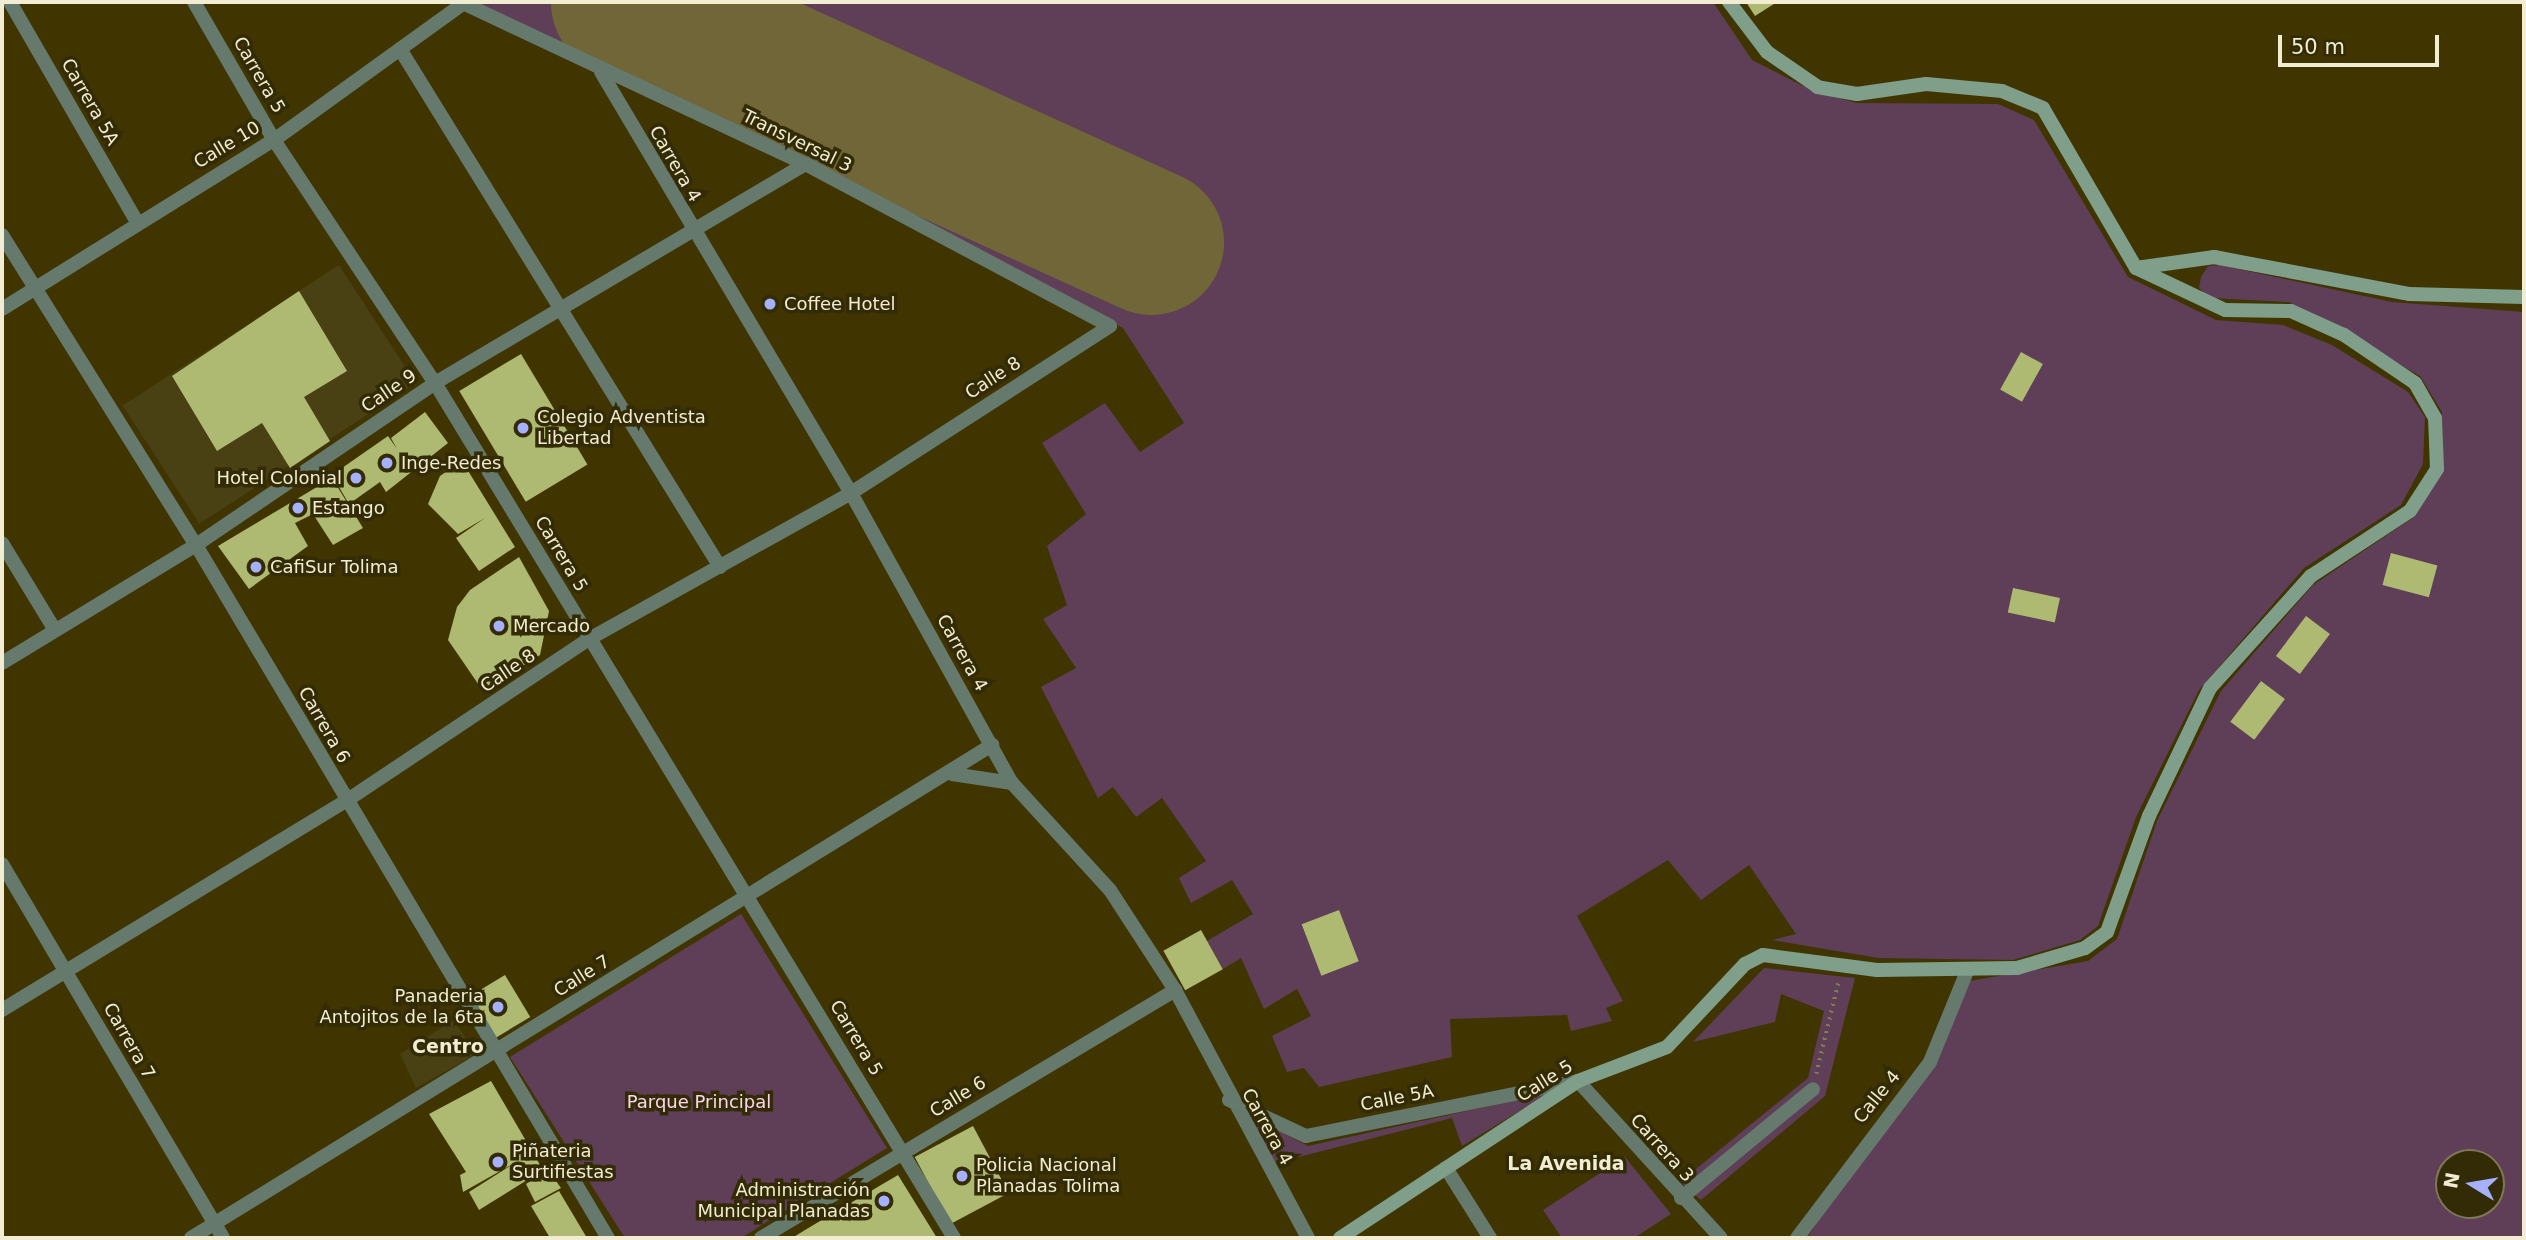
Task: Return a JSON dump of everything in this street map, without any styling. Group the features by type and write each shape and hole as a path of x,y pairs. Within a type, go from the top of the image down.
{"main road":[{"path":"1729,2 1767,52 1818,88 1857,94 1926,85 2002,91 2043,108 2136,268 2225,310 2291,311 2344,335 2415,383 2435,418 2437,468 2410,511 2311,576 2210,688 2148,816 2107,932 2085,948 2017,968 1843,965"},
{"path":"2136,268 2214,257 2409,294 2524,297"},
{"name":"Calle 5","path":"1340,1238 1578,1081 1667,1047 1745,964 1763,955 1843,965"}],"street":[{"name":"Carrera 5A","path":"10,2 137,222"},
{"name":"Carrera 5","path":"194,2 274,140 435,383 954,1238"},
{"name":"Calle 10","path":"2,309 137,222 274,140 462,2"},
{"name":"Transversal 3","path":"462,2 601,72 805,164 1110,326"},
{"path":"400,49 559,311 720,567"},
{"name":"Carrera 4","path":"601,72 693,233 851,493 1012,783 1110,890 1175,990 1229,1100 1308,1238"},
{"name":"Calle 9","path":"2,663 196,545 435,383 693,233 805,164"},
{"name":"Carrera 6","path":"2,235 196,545 493,1054 608,1238"},
{"name":"Calle 8","path":"2,1010 346,801 589,639 851,493 1110,326"},
{"path":"2,543 55,630"},
{"name":"Calle 7","path":"191,1238 952,774 992,745"},
{"path":"952,774 1012,783"},
{"name":"Carrera 7","path":"2,864 223,1238"},
{"name":"Calle 4","path":"1797,1238 1930,1062 1968,969"},
{"name":"Calle 6","path":"761,1238 1175,990"},
{"name":"Calle 5A","path":"1229,1100 1306,1136 1578,1081"},
{"name":"Carrera 3","path":"1578,1081 1681,1198 1721,1238"},
{"path":"1681,1198 1813,1089"},
{"path":"1446,1168 1490,1238"}],"path":[{"path":"1813,1089 1843,965"}],"shaded area":[{"path":"339,265 416,383 199,524 123,406"},
{"path":"454,1020 476,1054 416,1088 400,1054"}],"green space":[{"path":"472,2 1713,2 1752,60 1813,91 1857,103 1998,104 2034,120 2128,277 2216,320 2283,325 2332,345 2408,392 2425,417 2423,464 2401,505 2304,568 2199,690 2136,817 2098,926 2080,940 2013,960 1878,958 1772,940 1796,934 1749,865 1701,900 1668,860 1577,916 1623,1001 1606,1008 1612,1021 1571,1031 1567,1015 1450,1019 1452,1057 1319,1087 1304,1068 1287,1072 1272,1036 1311,1016 1297,989 1264,1009 1241,958 1223,969 1207,941 1253,914 1232,880 1191,903 1179,878 1206,861 1162,798 1136,817 1113,787 1098,798 1041,687 1076,668 1043,619 1067,605 1047,546 1086,514 1042,443 1105,403 1140,452 1184,423 1123,328 810,157"},
{"path":"2220,265 2392,302 2524,312 2524,1238 1807,1238 1861,1158 1936,1066 1969,981 2088,961 2117,939 2157,821 2221,691 2313,585 2414,517 2443,471 2442,412 2420,376 2289,302 2210,298 2199,288 2201,277 2208,266"},
{"name":"Parque Principal","path":"741,914 887,1148 741,1238 625,1238 510,1057"},
{"path":"1764,968 1855,978 1825,1096 1701,1200 1680,1182 1808,1078 1824,1011 1781,994 1775,1022 1693,1042"},
{"path":"1549,1093 1462,1146 1452,1118 1275,1163 1244,1113 1308,1146"},
{"path":"1625,1157 1671,1214 1634,1238 1562,1238 1543,1210"}],"building":[{"path":"1746,2 1777,2 1755,16"},
{"path":"299,291 347,371 304,397 330,441 290,468 262,423 217,451 172,376"},
{"path":"2021,352 2043,364 2022,402 2000,390"},
{"name":"Colegio Adventista Libertad","path":"521,354 587,465 526,502 459,391"},
{"path":"425,412 448,443 386,492 380,482 349,504 332,475 388,436 397,449 391,438"},
{"path":"462,461 515,547 479,571 456,538 485,518 458,534 428,504 440,476"},
{"name":"CafiSur Tolima","path":"332,478 363,528 333,545 313,514 295,523 308,546 249,589 218,546"},
{"path":"2391,553 2437,565 2429,597 2382,585"},
{"name":"Mercado","path":"519,557 549,611 540,655 483,691 448,640 457,607 470,590"},
{"path":"2013,588 2060,598 2055,622 2008,612"},
{"path":"2306,616 2330,634 2300,674 2276,656"},
{"path":"2261,681 2285,699 2254,740 2230,722"},
{"path":"1339,910 1359,961 1321,976 1302,924"},
{"path":"1201,930 1223,969 1185,990 1163,951"},
{"name":"Panaderia Antojitos de la 6ta","path":"505,975 530,1017 493,1040 467,998"},
{"path":"491,1081 543,1170 479,1210 469,1192 518,1161 463,1192 460,1175 466,1172 429,1114"},
{"name":"Policia Nacional Planadas Tolima","path":"973,1126 1009,1193 950,1224 915,1157"},
{"path":"548,1170 561,1188 535,1202 526,1184"},
{"name":"Administración Municipal Planadas","path":"898,1175 937,1238 792,1238 810,1227"},
{"path":"559,1191 587,1238 550,1238 531,1206"}],"runway":[{"path":"623,2 1151,242"}],"place":[{"name":"Coffee Hotel","path":"770,304"},
{"name":"Colegio Adventista Libertad","path":"523,428"},
{"name":"Inge-Redes","path":"387,463"},
{"name":"Hotel Colonial","path":"356,478"},
{"name":"Estango","path":"298,508"},
{"name":"CafiSur Tolima","path":"256,567"},
{"name":"Mercado","path":"499,626"},
{"name":"Panaderia Antojitos de la 6ta","path":"498,1007"},
{"name":"Piñateria Surtifiestas","path":"498,1162"},
{"name":"Policia Nacional Planadas Tolima","path":"962,1176"},
{"name":"Administración Municipal Planadas","path":"884,1201"}],"district":[{"name":"Centro","path":"448,1047"},
{"name":"La Avenida","path":"1566,1164"}]}
